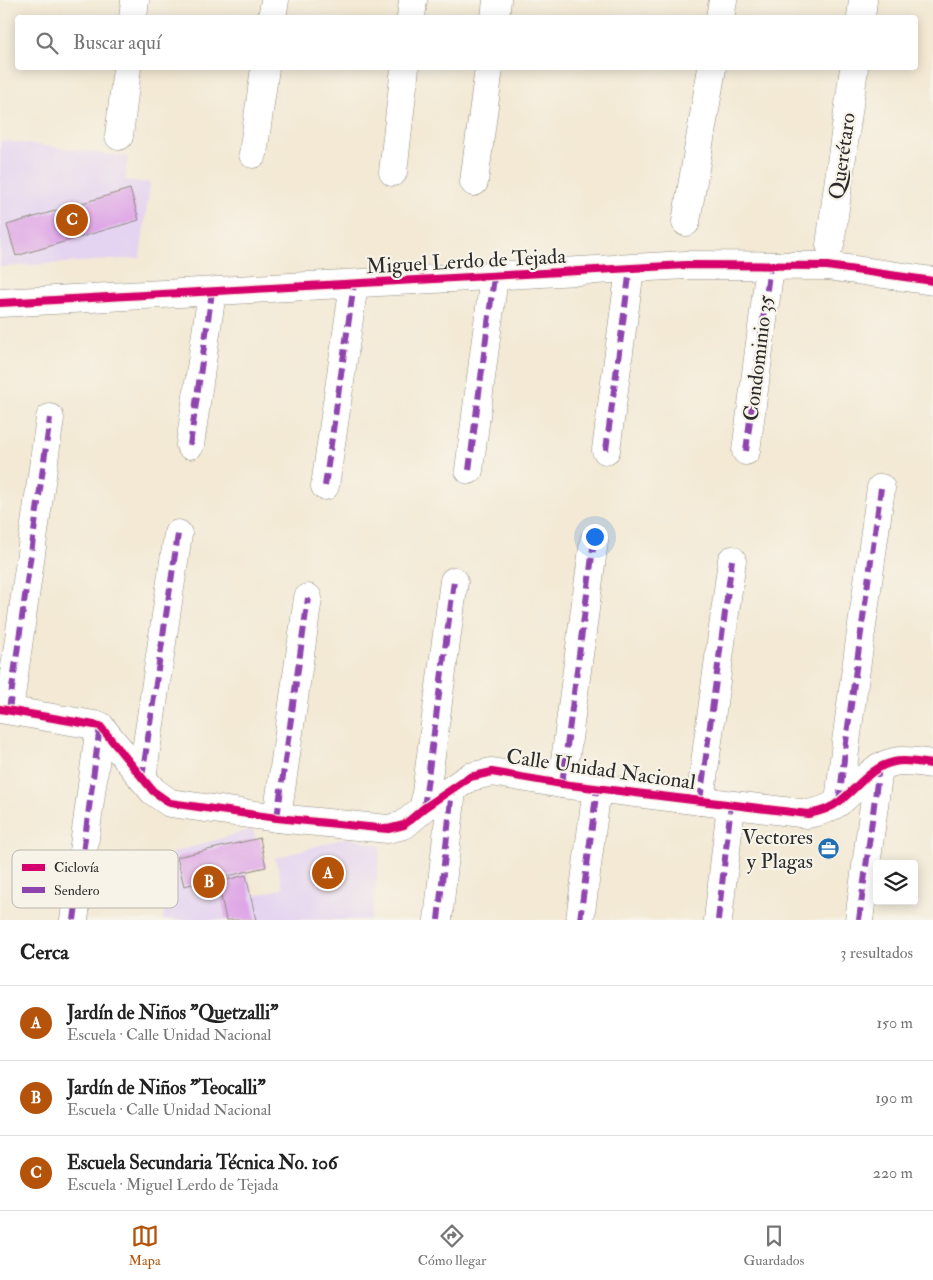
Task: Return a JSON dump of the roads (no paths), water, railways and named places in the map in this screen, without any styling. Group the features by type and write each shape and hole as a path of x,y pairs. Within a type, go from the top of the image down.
{"street":[{"path":"133,15 135,0"},
{"path":"272,15 275,0"},
{"path":"411,15 413,0"},
{"path":"495,15 497,0"},
{"path":"720,15 723,0"},
{"path":"861,15 863,0"},
{"path":"118,136 127,70"},
{"path":"253,154 265,70"},
{"path":"393,172 405,70"},
{"path":"474,182 489,70"},
{"path":"686,222 712,70"},
{"name":"Querétaro","path":"830,245 854,70"},
{"name":"Miguel Lerdo de Tejada","path":"0,303 686,266 826,266 933,281"},
{"name":"Condominio 35","path":"746,451 770,266"},
{"path":"606,450 630,270"},
{"path":"469,470 494,277"},
{"path":"325,486 354,284"},
{"path":"190,445 212,292"},
{"path":"50,418 4,710 100,726 83,850"},
{"path":"839,802 880,488"},
{"path":"142,778 178,534"},
{"path":"562,784 594,541"},
{"path":"700,801 732,560"},
{"path":"424,808 454,580"},
{"path":"277,818 308,598"},
{"name":"Calle Unidad Nacional","path":"100,726 153,791 170,803 277,818 388,828 404,825 424,808 470,777 492,772 562,784 808,814 823,811 839,802 878,767 894,762 908,761 933,764"},
{"path":"859,920 878,767"},
{"path":"580,920 597,788"},
{"path":"438,920 452,790"},
{"path":"718,920 731,804"}],"place":[{"name":"Escuela Secundaria Técnica No. 106","path":"72,220"},
{"name":"Vectores y Plagas","path":"829,849"},
{"name":"Jardín de Niños \"Quetzalli\"","path":"328,873"},
{"name":"Jardín de Niños \"Teocalli\"","path":"209,882"}]}
